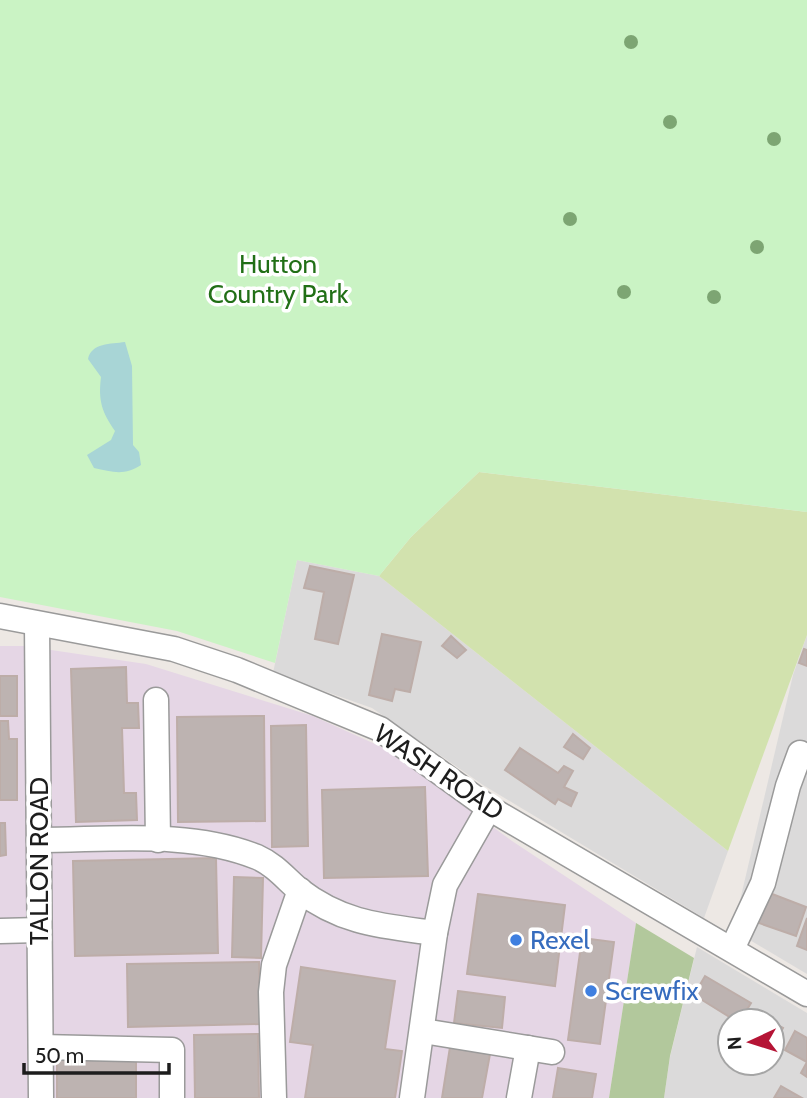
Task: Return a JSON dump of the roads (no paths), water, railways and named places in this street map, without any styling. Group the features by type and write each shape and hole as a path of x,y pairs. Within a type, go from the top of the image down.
{"street":[{"name":"WASH ROAD","path":"0,617 174,649 237,670 380,729 489,808 807,994"},
{"name":"TALLON ROAD","path":"37,624 41,1098"},
{"path":"156,700 158,840"},
{"path":"732,949 763,883 788,786 800,752"},
{"path":"412,1098 435,933 445,885 489,808"},
{"path":"39,840 193,840 230,848 276,867 300,890 342,916 371,925 435,933"},
{"path":"274,1098 275,1051 271,992 274,965 300,890"},
{"path":"0,931 39,930"},
{"path":"423,1031 540,1050 519,1098"},
{"path":"41,1047 173,1050 172,1098"}],"water":[{"path":"125,342 132,366 133,445 139,452 141,465 129,471 113,472 94,468 87,455 111,440 115,431 102,406 101,377 88,359 97,347"}],"place":[{"name":"Rexel","path":"516,940"},
{"name":"Screwfix","path":"591,991"}],"park label":[{"name":"Hutton Country Park","path":"278,279"}]}
